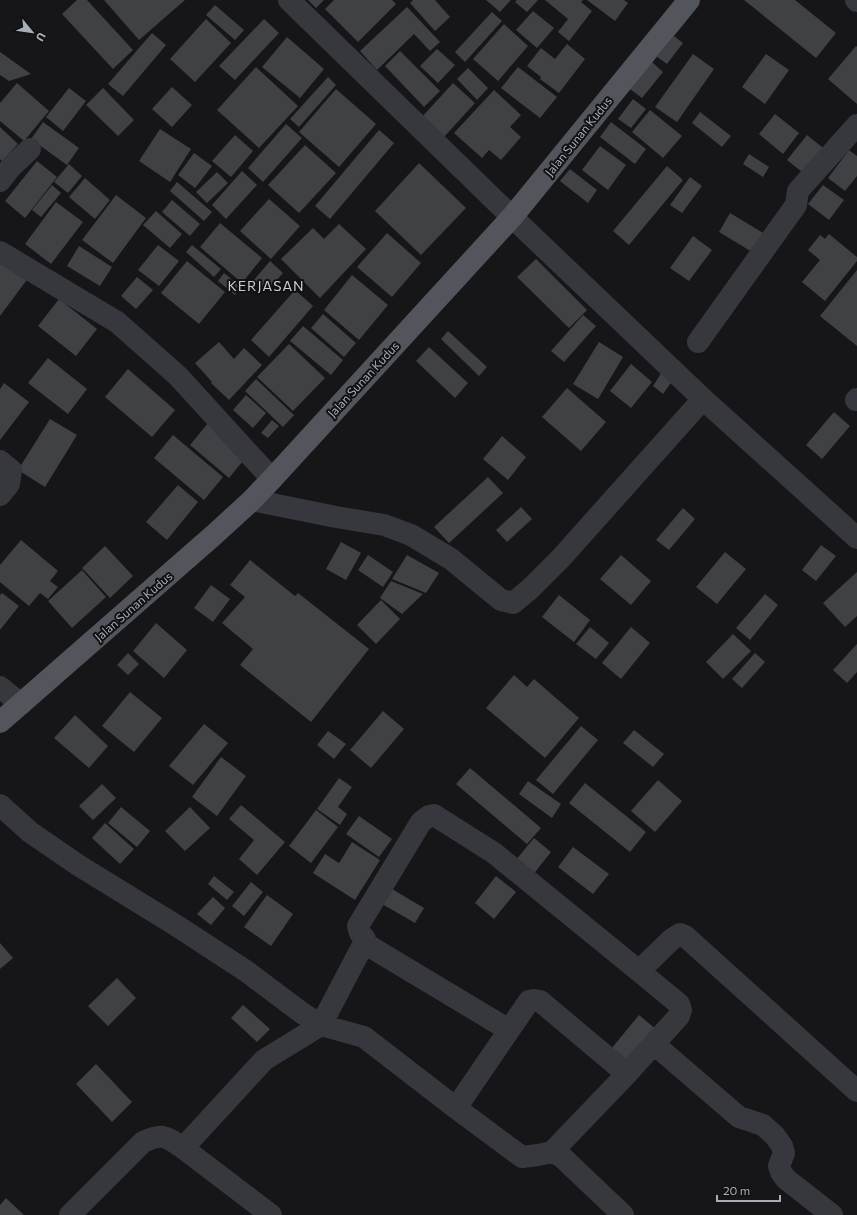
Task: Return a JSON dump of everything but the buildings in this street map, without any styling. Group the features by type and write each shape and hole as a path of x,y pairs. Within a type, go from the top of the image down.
{"main road":[{"name":"Jalan Sunan Kudus","path":"0,722 252,500 512,218 689,0"}],"street":[{"path":"289,0 512,218 703,400 857,538"},
{"path":"698,342 796,205 798,191 857,125"},
{"path":"0,182 10,168 30,148"},
{"path":"0,252 117,322 178,376 272,479"},
{"path":"252,500 384,525 411,535 451,559 501,600 513,603 530,589 561,558 703,400"},
{"path":"0,461 11,470 9,484 0,495"},
{"path":"0,687 20,704"},
{"path":"0,805 30,832 78,865 183,930 246,972 302,1013 321,1025 364,1037 522,1157 552,1152 627,1074 679,1016 681,1010 679,1004 494,853 434,815 429,816 421,822 358,926 360,934 365,939 364,943 321,1025 264,1060 183,1148"},
{"path":"639,971 671,940 680,934 685,936 857,1092"},
{"path":"364,943 509,1030"},
{"path":"456,1108 529,1001 534,1000 540,1001 627,1074"},
{"path":"654,1044 732,1112 739,1117 763,1125 775,1136 782,1146 784,1153 779,1166 786,1179 832,1215"},
{"path":"70,1215 142,1142 156,1136 168,1138 183,1148 271,1215"},
{"path":"552,1152 562,1157 623,1215"}],"district":[{"name":"KERJASAN","path":"266,285"}]}
